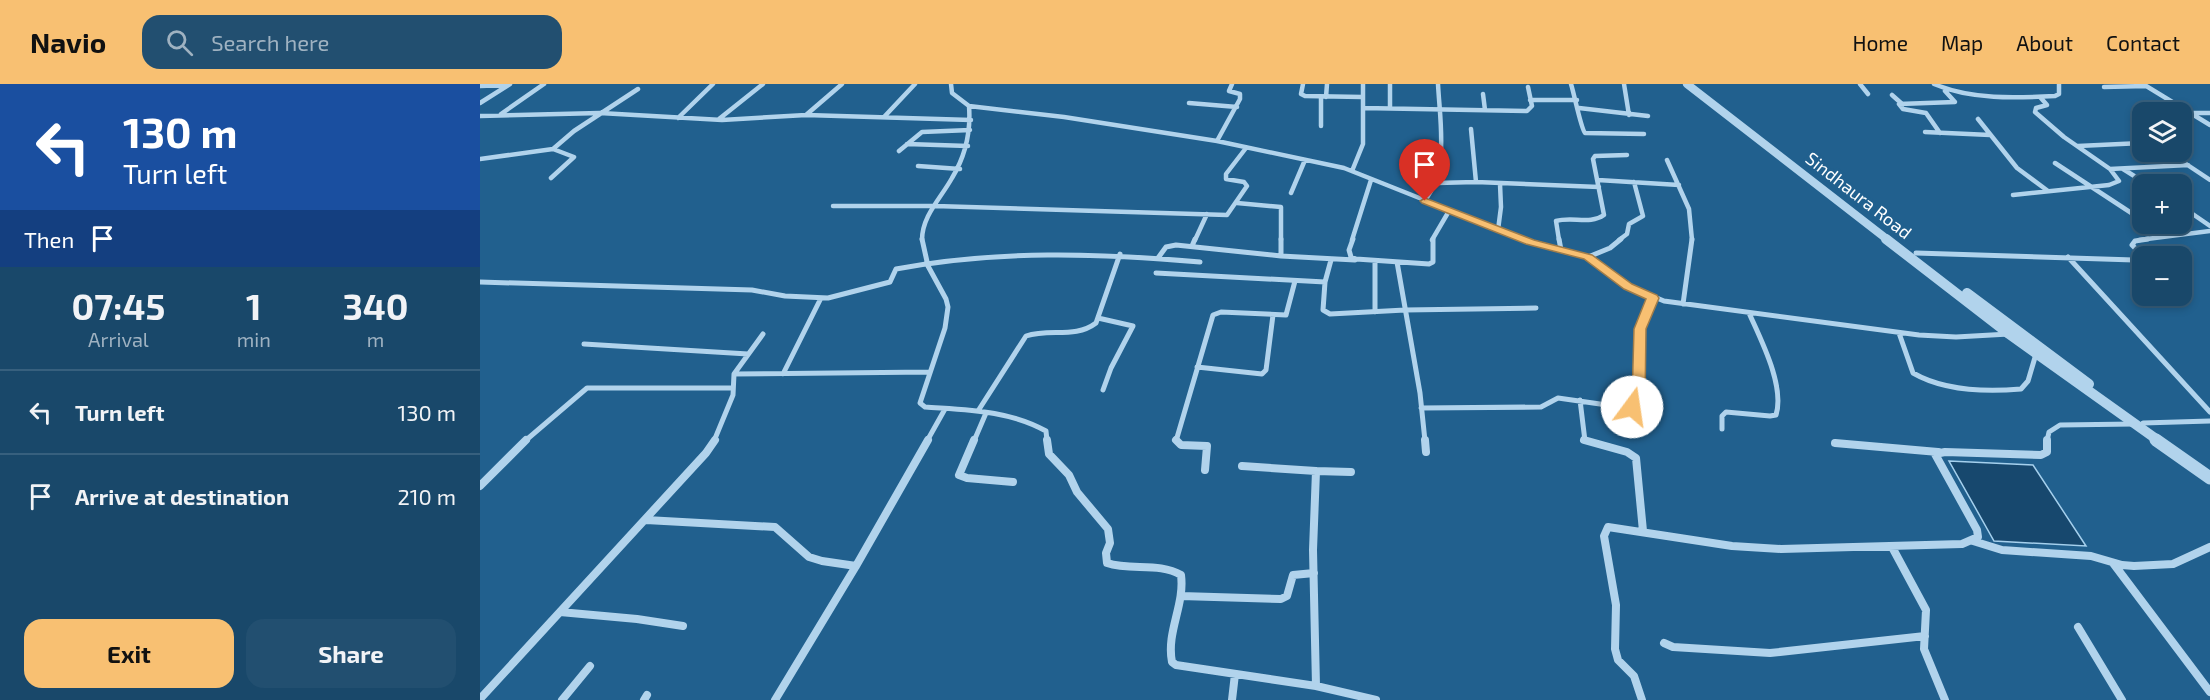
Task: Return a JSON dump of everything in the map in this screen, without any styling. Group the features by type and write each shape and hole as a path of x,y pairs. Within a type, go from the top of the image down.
{"street":[{"path":"480,86 509,84"},
{"path":"480,103 509,84"},
{"path":"501,114 544,84"},
{"path":"678,118 713,84"},
{"path":"718,120 763,84"},
{"path":"806,115 842,84"},
{"path":"884,117 915,84"},
{"path":"951,84 952,93 969,106 1064,117 1217,141 1352,171 1497,231 1588,257 1628,286 1653,298 1899,333 1956,337 2008,334"},
{"path":"1217,141 1241,96 1230,91 1232,84"},
{"path":"1303,84 1302,96 1362,97"},
{"path":"1321,126 1327,84"},
{"path":"1352,171 1363,144 1362,84"},
{"path":"1390,84 1390,108"},
{"path":"1425,201 1437,183 1440,166 1438,84"},
{"path":"1571,84 1579,108 1580,125 1585,133 1644,134"},
{"path":"1624,84 1629,115"},
{"name":"Sindhaura Road","path":"1687,84 2008,334 2139,424"},
{"path":"1696,84 1814,172 2210,478"},
{"path":"1860,84 1868,94"},
{"path":"1901,103 1955,102 1945,90 1934,84"},
{"path":"1945,90 2040,97 2059,94 2059,84"},
{"path":"2104,87 2145,85 2173,102"},
{"path":"1363,108 1527,111 1532,106 1528,87"},
{"path":"480,159 554,149 574,131 638,89"},
{"path":"1483,93 1485,110"},
{"path":"1892,95 1901,103 1900,106 1903,109 1926,113 1940,133"},
{"path":"2013,195 2090,188 2116,184 2119,181 2110,169 2035,112 2036,108 2047,105 2040,97"},
{"path":"1530,100 1577,100"},
{"path":"1189,103 1237,107"},
{"path":"969,106 971,120 968,146 960,169 923,226 922,245 927,262 946,299 948,308 946,324 920,404 925,407 978,411 1013,417 1046,431 1049,454 1069,475 1077,492 1108,529 1110,543 1106,553 1107,563 1119,567 1178,572 1182,580 1181,596 1170,651 1172,662 1183,667 1316,686 1377,700"},
{"path":"1579,108 1648,116"},
{"path":"480,116 600,113 718,120 806,115 971,120"},
{"path":"2192,113 2210,113"},
{"path":"2192,114 2210,125"},
{"path":"1978,119 2017,168 2049,192"},
{"path":"1471,129 1476,182"},
{"path":"899,151 922,132 970,130"},
{"path":"1924,132 1990,135"},
{"path":"2077,146 2132,143"},
{"path":"907,144 968,146"},
{"path":"833,206 934,206 1229,214 1246,189 1247,183 1228,180 1225,177 1246,148"},
{"path":"551,178 574,157 554,149"},
{"path":"1561,250 1556,221 1602,217 1604,206 1593,159 1595,156 1627,155"},
{"path":"1291,193 1305,160"},
{"path":"1667,160 1686,197 1691,224 1683,304"},
{"path":"2183,162 2210,180"},
{"path":"2055,163 2132,214"},
{"path":"2110,169 2188,165"},
{"path":"918,166 960,169"},
{"path":"2122,168 2132,174"},
{"path":"1364,260 1351,257 1349,250 1371,180"},
{"path":"1598,180 1679,185"},
{"path":"1437,183 1476,182 1599,187"},
{"path":"1588,257 1610,248 1627,234 1629,224 1643,216 1634,182"},
{"path":"1497,231 1501,207 1500,184"},
{"path":"1237,203 1281,207 1281,256"},
{"path":"1158,258 1170,246 1192,246 1331,260 1422,264 1433,262 1432,241 1449,211"},
{"path":"1192,246 1207,214"},
{"path":"2192,214 2210,226"},
{"path":"2135,246 2133,242 2165,235 2210,231"},
{"path":"480,282 752,290 786,296 821,298 890,282 896,269 927,262 1035,253 1120,254 1200,262"},
{"path":"1916,253 2132,260"},
{"path":"978,411 1026,336 1040,331 1069,333 1092,328 1098,318 1120,254"},
{"path":"2068,257 2210,412"},
{"path":"1331,260 1325,282 1324,313 1536,308"},
{"path":"1375,261 1375,312"},
{"path":"1397,262 1422,408 1426,452"},
{"path":"1156,273 1325,282"},
{"path":"1205,470 1207,446 1181,445 1176,441 1197,367 1216,312 1286,315 1289,312 1295,281"},
{"path":"783,374 821,298"},
{"path":"1422,408 1532,408 1548,405 1558,398 1621,407 1637,405 1640,329 1653,298"},
{"path":"1722,429 1722,417 1726,412 1770,416 1776,415 1779,409 1774,377 1749,313"},
{"path":"1197,367 1262,374 1266,370 1273,315"},
{"path":"1098,318 1133,326 1111,368 1103,390"},
{"path":"1899,333 1913,373 1934,383 1995,390 2021,389 2028,381 2037,354"},
{"path":"480,699 646,520 714,442 733,395 734,375 763,334"},
{"path":"584,344 748,354"},
{"path":"734,375 930,372"},
{"path":"480,486 531,435 587,388 733,388"},
{"path":"1580,400 1584,441 1627,452 1636,458 1643,531"},
{"path":"775,700 856,566 945,409"},
{"path":"986,413 959,475 967,478 1013,482"},
{"path":"1835,443 1938,452 2042,455 2047,452 2046,436 2049,430 2060,425 2210,421"},
{"path":"2139,424 2210,470"},
{"path":"1938,452 1935,454 1936,457 1977,530 1978,537 1973,541"},
{"path":"1242,466 1351,472"},
{"path":"1316,471 1314,573 1316,686"},
{"path":"646,520 775,527 782,530 804,553 812,558 856,566"},
{"path":"1642,700 1639,684 1629,669 1618,660 1615,649 1616,605 1604,536 1608,527 1732,546 1781,549 1892,547 1973,541 1996,550 2092,556 2140,566 2175,564 2210,547"},
{"path":"1892,547 1926,610 1924,649 1945,700"},
{"path":"2112,562 2210,692"},
{"path":"1181,596 1281,599 1289,593 1293,575 1314,573"},
{"path":"560,612 618,619 650,619 683,626"},
{"path":"2078,627 2122,700"},
{"path":"1664,643 1673,647 1770,653 1925,636"},
{"path":"562,700 590,666"},
{"path":"1232,700 1235,675"}],"water":[{"path":"1949,461 2033,465 2086,546 1994,541"}],"route":[{"path":"1425,201 1497,231 1588,257 1612,276 1653,298 1640,329 1639,401 1632,407"}]}
